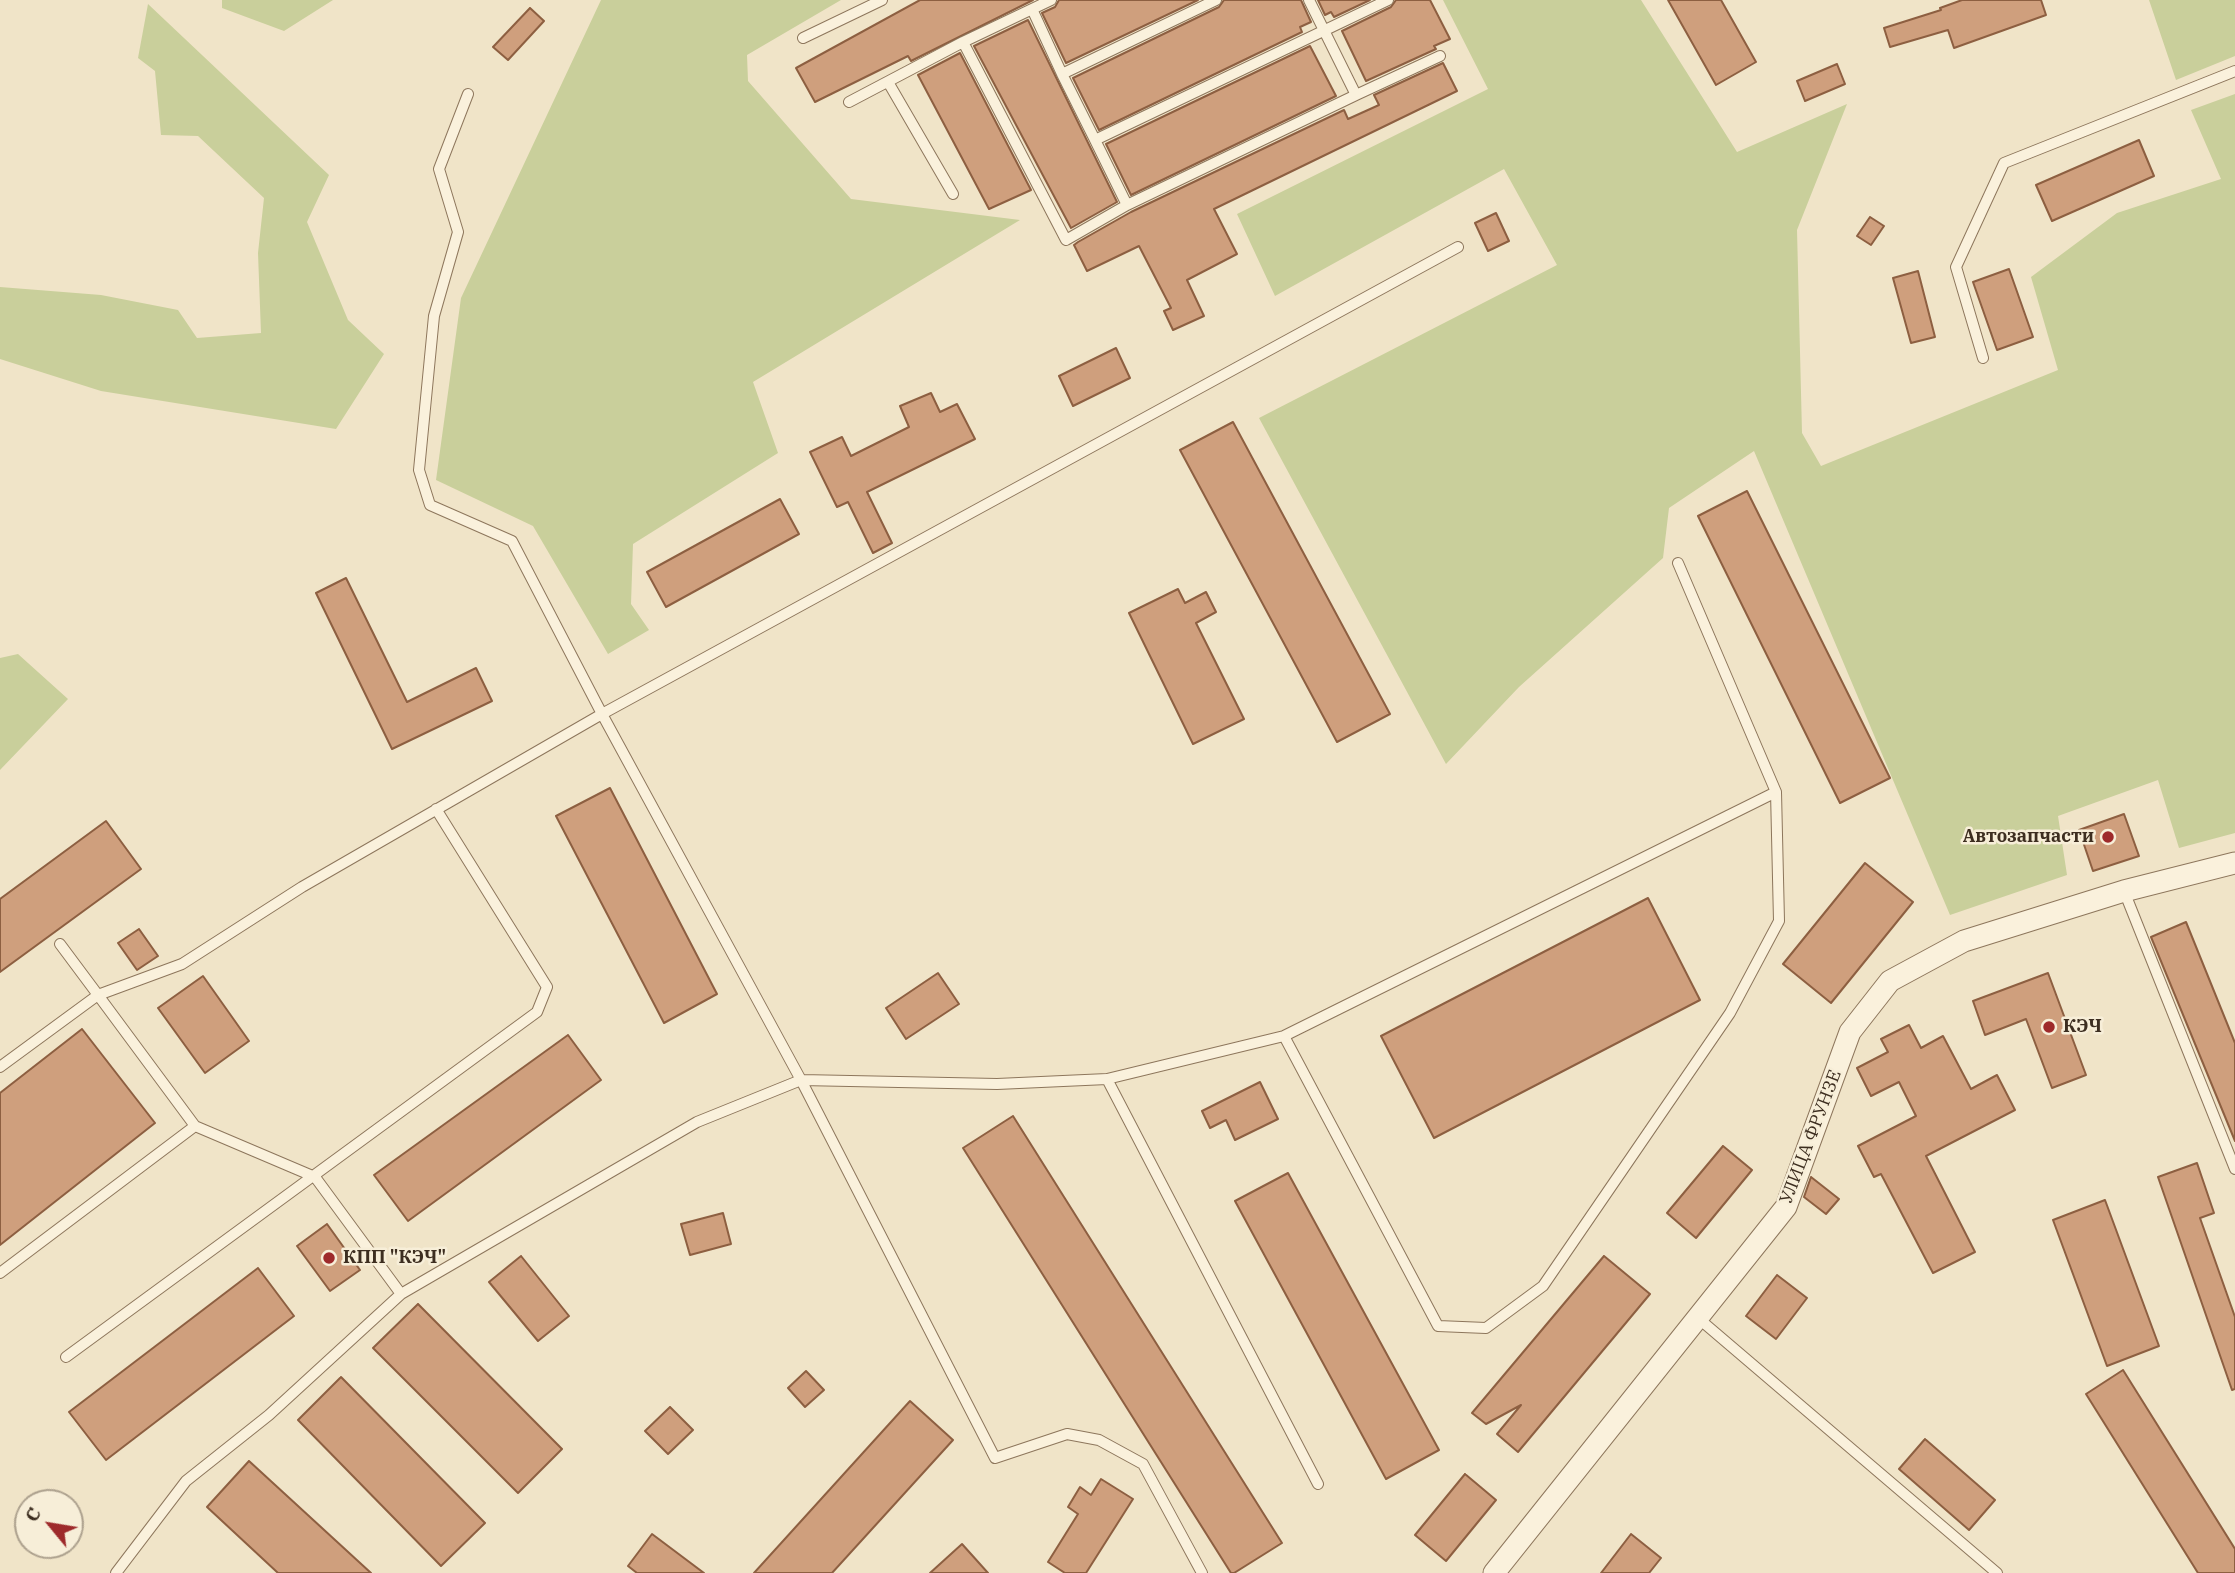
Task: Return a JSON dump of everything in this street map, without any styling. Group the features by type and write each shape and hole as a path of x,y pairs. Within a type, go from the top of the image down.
{"street":[{"name":"УЛИЦА ФРУНЗЕ","path":"1494,1573 1786,1207 1850,1032 1890,981 1964,941 2124,891 2235,863"}],"lane":[{"path":"803,38 882,0"},
{"path":"849,102 963,42 1051,0"},
{"path":"1062,74 1216,0"},
{"path":"1309,0 1356,95"},
{"path":"1095,140 1388,0"},
{"path":"1032,9 1127,205"},
{"path":"963,42 1066,240 1127,205 1440,56"},
{"path":"1983,358 1956,267 2004,163 2235,71"},
{"path":"888,82 953,194"},
{"path":"468,94 439,169 458,232 434,316 419,470 429,505 512,541 801,1080 995,1458 1067,1434 1099,1440 1143,1464 1202,1573"},
{"path":"0,1067 98,995 183,964 302,887 602,713 1458,247"},
{"path":"1284,1035 1438,1326 1486,1328 1543,1286 1730,1013 1779,921 1776,792 1678,563"},
{"path":"116,1573 186,1481 269,1415 401,1294 697,1122 801,1080 997,1084 1107,1079 1284,1035 1776,792"},
{"path":"66,1357 537,1012 547,988 436,810"},
{"path":"2124,891 2235,1169"},
{"path":"60,943 195,1126 314,1177 401,1294"},
{"path":"1107,1079 1318,1484"},
{"path":"0,1273 195,1126"},
{"path":"1698,1318 1997,1573"}],"green space":[{"path":"222,0 333,0 284,31 222,8"},
{"path":"601,0 841,0 747,55 748,81 851,199 1020,220 753,382 778,453 633,544 631,604 649,630 608,654 533,526 436,480 461,298"},
{"path":"1443,0 1641,0 1737,152 1847,104 1797,230 1802,433 1821,466 2058,370 2031,277 2117,213 2221,179 2191,110 2235,94 2235,833 2179,848 2158,780 2058,816 2067,875 1950,915 1754,451 1669,508 1663,558 1519,687 1446,764 1259,418 1557,265 1504,169 1275,296 1237,214 1488,89"},
{"path":"2149,0 2235,0 2235,56 2176,80"},
{"path":"148,4 329,175 307,222 348,320 384,354 336,429 101,391 0,359 0,287 101,295 178,310 197,338 261,333 258,253 264,198 198,136 161,135 155,71 138,58"},
{"path":"18,654 68,699 0,770 0,658"}],"building":[{"path":"920,0 1033,0 911,61 908,56 815,102 796,68"},
{"path":"1059,0 1198,0 1066,63 1042,13 1055,7"},
{"path":"1224,0 1301,0 1311,22 1300,27 1302,32 1099,130 1073,78 1219,7"},
{"path":"1318,0 1370,0 1334,17 1331,12 1325,15"},
{"path":"1396,0 1430,0 1450,39 1434,46 1436,49 1366,81 1342,31 1391,7"},
{"path":"1668,0 1721,0 1756,62 1716,85"},
{"path":"1962,0 2041,0 2046,15 1954,48 1948,30 1890,47 1884,28 1941,10 1940,8"},
{"path":"530,8 544,21 508,60 493,47"},
{"path":"1028,20 1117,202 1071,228 974,46"},
{"path":"1310,46 1336,96 1131,195 1106,144"},
{"path":"960,53 1031,190 989,209 918,75"},
{"path":"1443,63 1457,91 1214,209 1237,254 1187,280 1204,316 1173,330 1164,311 1171,308 1139,246 1087,271 1074,245 1078,242 1131,212 1344,110 1348,119 1379,105 1374,95"},
{"path":"1837,64 1845,84 1805,101 1797,81"},
{"path":"2139,140 2154,176 2052,221 2036,185"},
{"path":"1496,213 1509,241 1488,251 1475,223"},
{"path":"1870,217 1884,226 1871,245 1857,236"},
{"path":"2009,269 2033,337 1997,350 1973,282"},
{"path":"1918,271 1935,337 1911,343 1893,278"},
{"path":"1116,348 1130,378 1073,406 1059,376"},
{"path":"931,393 940,412 957,404 975,439 867,492 892,543 873,553 848,502 837,507 810,452 842,437 851,456 909,427 900,406"},
{"path":"1233,422 1390,714 1337,742 1180,450"},
{"path":"1747,491 1890,778 1840,803 1698,516"},
{"path":"780,499 799,534 666,607 647,572"},
{"path":"346,578 407,702 476,668 492,701 392,749 316,593"},
{"path":"1178,589 1185,603 1206,592 1216,612 1196,623 1244,719 1193,744 1129,613"},
{"path":"610,788 717,994 664,1023 556,816"},
{"path":"2124,814 2139,856 2093,871 2079,830"},
{"path":"106,821 141,869 0,972 0,899"},
{"path":"1865,863 1913,902 1831,1003 1783,964"},
{"path":"1648,898 1700,1000 1434,1138 1381,1036"},
{"path":"2186,922 2235,1043 2235,1141 2151,937"},
{"path":"139,929 158,956 137,970 118,943"},
{"path":"938,973 959,1004 906,1039 886,1008"},
{"name":"КЭЧ","path":"2048,973 2086,1075 2052,1088 2026,1019 1985,1035 1973,1001"},
{"path":"203,976 249,1041 205,1073 158,1008"},
{"path":"1909,1025 1921,1048 1943,1036 1971,1089 1997,1075 2015,1110 1926,1156 1975,1252 1933,1273 1881,1174 1874,1177 1858,1146 1916,1116 1899,1082 1871,1096 1857,1068 1888,1052 1881,1039"},
{"path":"82,1029 155,1123 0,1245 0,1093"},
{"path":"568,1035 601,1080 408,1221 374,1175"},
{"path":"1260,1082 1278,1119 1235,1140 1226,1120 1210,1128 1202,1111"},
{"path":"1013,1116 1282,1543 1234,1573 1231,1573 963,1148"},
{"path":"1723,1146 1752,1170 1696,1238 1667,1213"},
{"path":"2197,1163 2214,1213 2200,1218 2235,1317 2235,1389 2232,1390 2158,1177"},
{"path":"1288,1173 1439,1450 1386,1479 1235,1201"},
{"path":"1811,1177 1839,1199 1826,1214 1804,1197"},
{"path":"2105,1200 2159,1346 2107,1366 2053,1220"},
{"path":"723,1213 731,1244 690,1255 681,1224"},
{"name":"КПП \"КЭЧ\"","path":"327,1224 360,1270 330,1291 297,1246"},
{"path":"521,1256 569,1316 538,1341 489,1282"},
{"path":"1604,1256 1650,1294 1518,1452 1497,1434 1521,1405 1486,1424 1472,1413"},
{"path":"258,1268 294,1316 106,1460 69,1412"},
{"path":"1777,1275 1807,1298 1776,1339 1746,1316"},
{"path":"418,1304 562,1449 518,1493 373,1348"},
{"path":"2123,1370 2235,1549 2235,1573 2198,1573 2086,1394"},
{"path":"806,1371 824,1390 805,1407 788,1388"},
{"path":"341,1377 485,1523 441,1566 298,1420"},
{"path":"910,1401 953,1440 832,1573 754,1573"},
{"path":"670,1407 693,1430 668,1454 645,1431"},
{"path":"1925,1439 1995,1500 1969,1530 1899,1469"},
{"path":"249,1461 371,1573 278,1573 207,1507"},
{"path":"1465,1474 1496,1500 1446,1561 1415,1535"},
{"path":"1101,1479 1133,1499 1086,1573 1065,1573 1048,1562 1078,1514 1068,1507 1080,1487 1091,1495"},
{"path":"652,1534 704,1573 637,1573 628,1566"},
{"path":"1631,1534 1661,1558 1649,1573 1601,1573"},
{"path":"962,1544 988,1573 930,1573"}],"place":[{"name":"Автозапчасти","path":"2108,837"},
{"name":"КЭЧ","path":"2049,1027"},
{"name":"КПП \"КЭЧ\"","path":"329,1258"}]}
